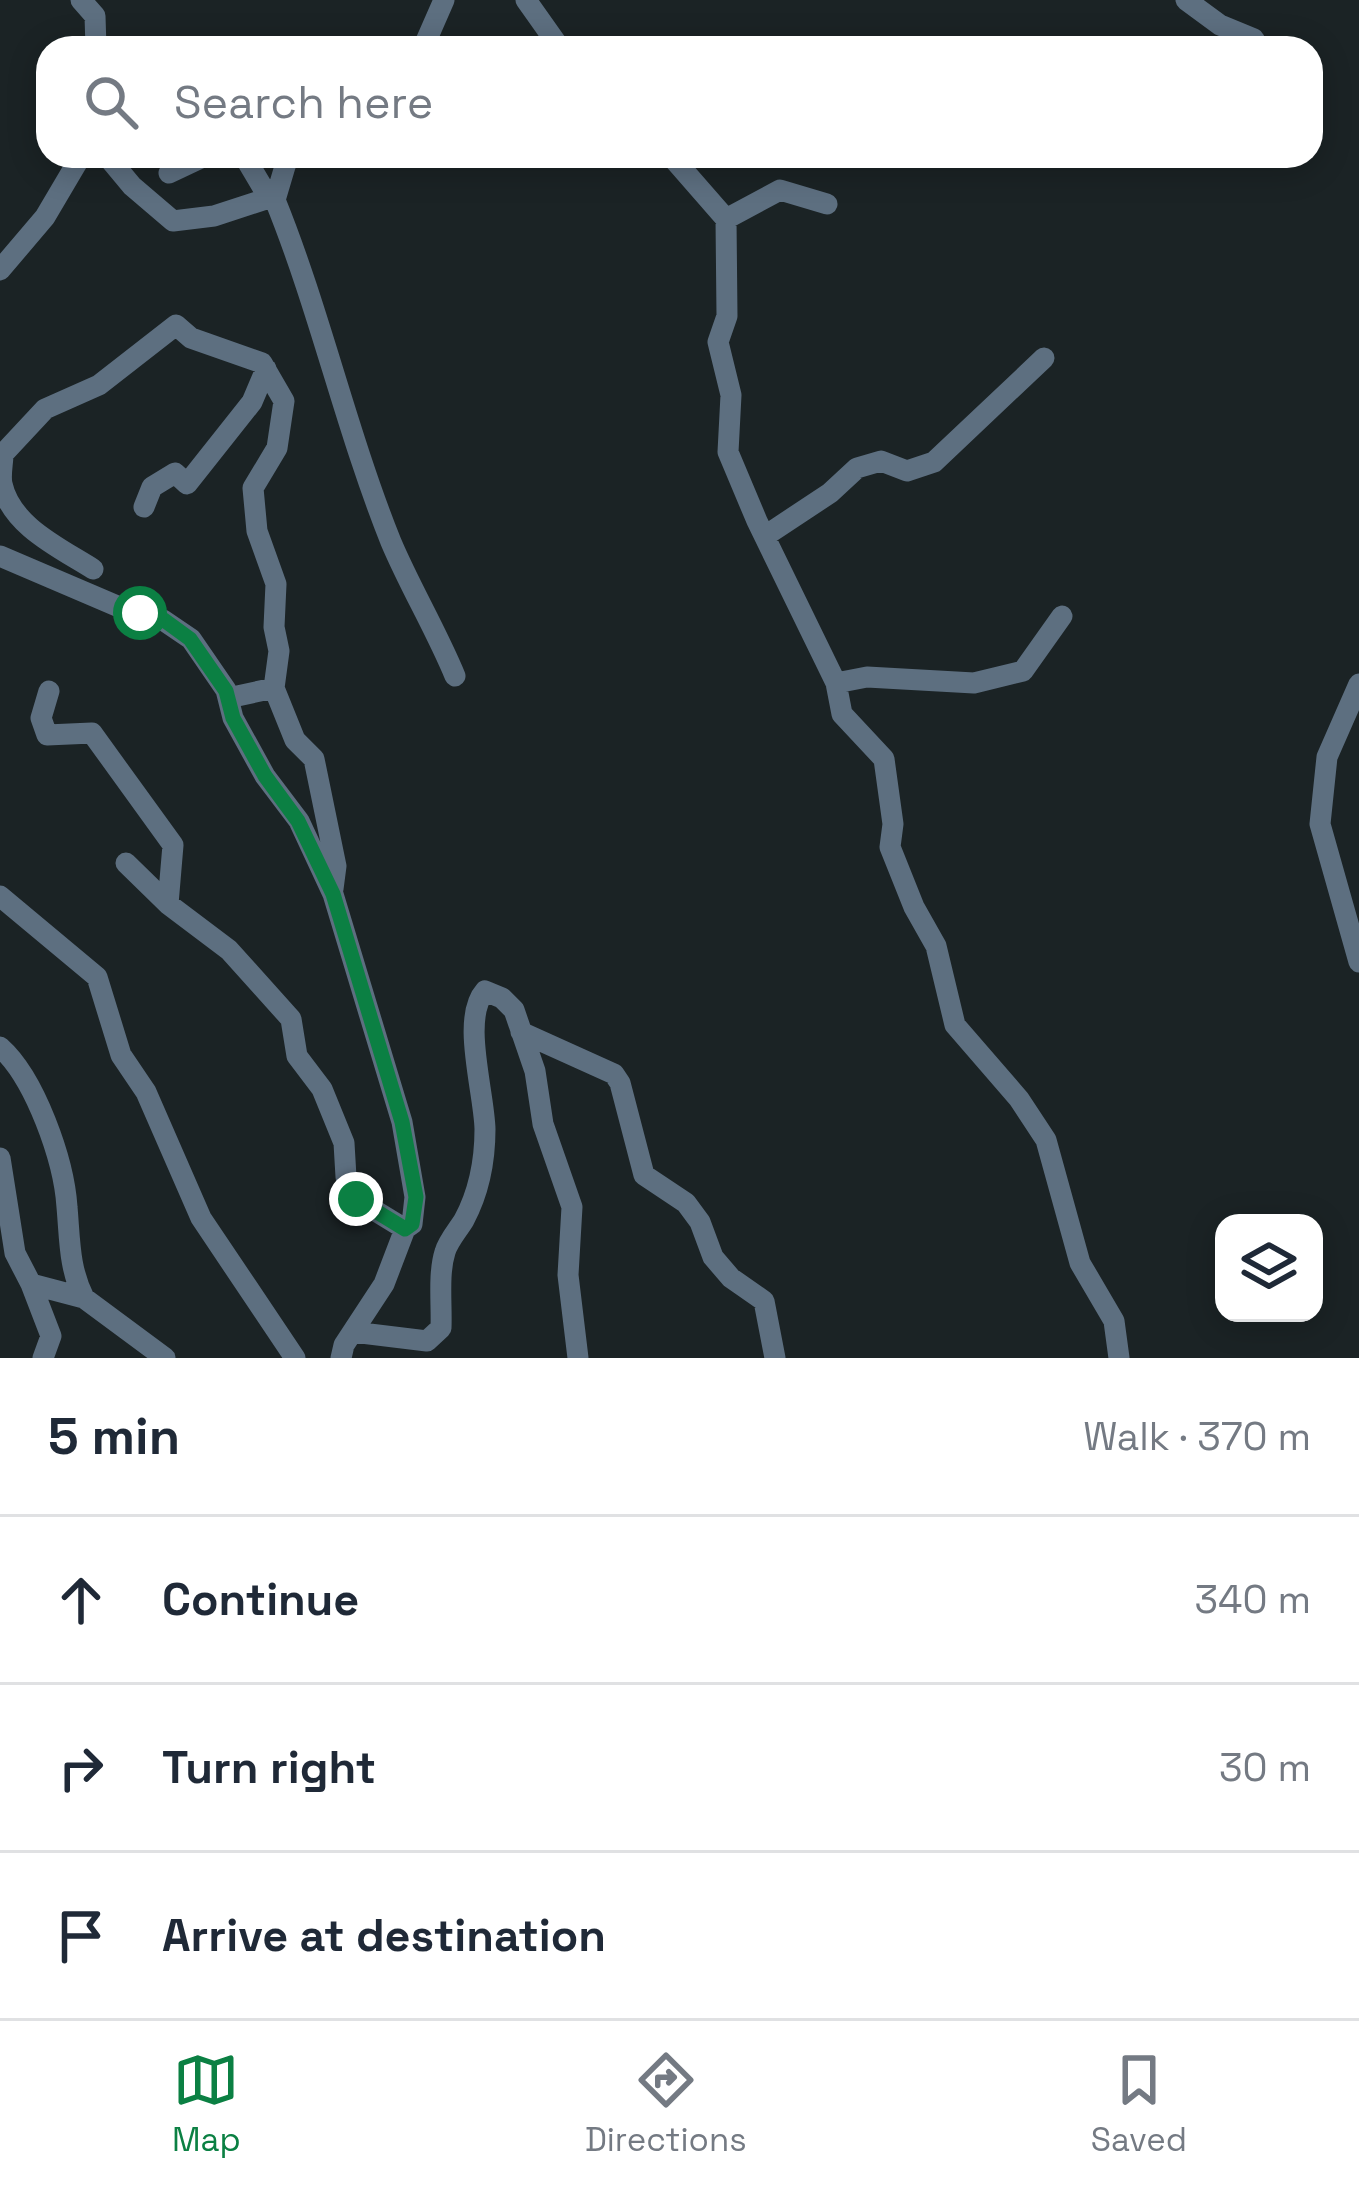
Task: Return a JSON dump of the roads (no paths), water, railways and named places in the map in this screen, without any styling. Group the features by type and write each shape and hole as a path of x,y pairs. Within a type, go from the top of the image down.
{"street":[{"path":"81,0 95,16 96,36"},
{"path":"428,36 444,0"},
{"path":"526,0 552,36"},
{"path":"1186,0 1220,25 1247,36"},
{"path":"0,271 45,218 74,168"},
{"path":"117,168 173,221 214,216 272,199"},
{"path":"169,173 180,168"},
{"path":"252,168 272,199 299,260 392,544 455,676"},
{"path":"272,199 284,168"},
{"path":"681,168 726,219 728,316 718,342 731,395 728,452 836,683 842,715 884,759 893,824 890,847 914,908 936,946 955,1025 1019,1099 1046,1140 1080,1263 1114,1321 1119,1358"},
{"path":"726,219 780,190 827,205"},
{"path":"93,569 40,536 18,514 2,484 3,454 45,410 99,385 176,325 191,338 262,363 284,401 277,448 253,488 257,531 276,584 274,627 279,651 274,688 296,740 314,760 336,866 333,894"},
{"path":"765,536 830,493 857,468 881,461 907,471 934,462 1044,358"},
{"path":"144,507 152,487 175,472 187,484 252,402 266,369"},
{"path":"0,556 117,606 164,620 190,639 228,698 233,718 265,776 298,821 333,894 402,1122 416,1197 412,1224 405,1229 384,1284 344,1345 341,1358"},
{"path":"836,683 867,676 974,682 1023,671 1063,616"},
{"path":"1359,685 1327,758 1320,824 1359,962"},
{"path":"228,698 274,688"},
{"path":"49,691 41,718 47,735 92,733 173,845 168,904"},
{"path":"126,863 168,904 229,950 291,1019 297,1056 322,1089 344,1143 346,1178 356,1199 405,1229"},
{"path":"0,896 97,977 121,1055 146,1092 200,1219 295,1358"},
{"path":"353,1332 427,1341 441,1328 444,1253 480,1180 485,1132 482,1078 473,1042 477,1000 485,991 514,1010 536,1071 543,1124 572,1207 568,1275 578,1358"},
{"path":"521,1033 614,1074 644,1175 686,1203 700,1222 713,1257 731,1278 764,1301 775,1358"},
{"path":"0,1047 18,1063 58,1154 79,1298"},
{"path":"0,1157 15,1253 31,1284 47,1347"},
{"path":"31,1284 79,1298 165,1358"},
{"path":"47,1347 58,1314 79,1298"}]}
